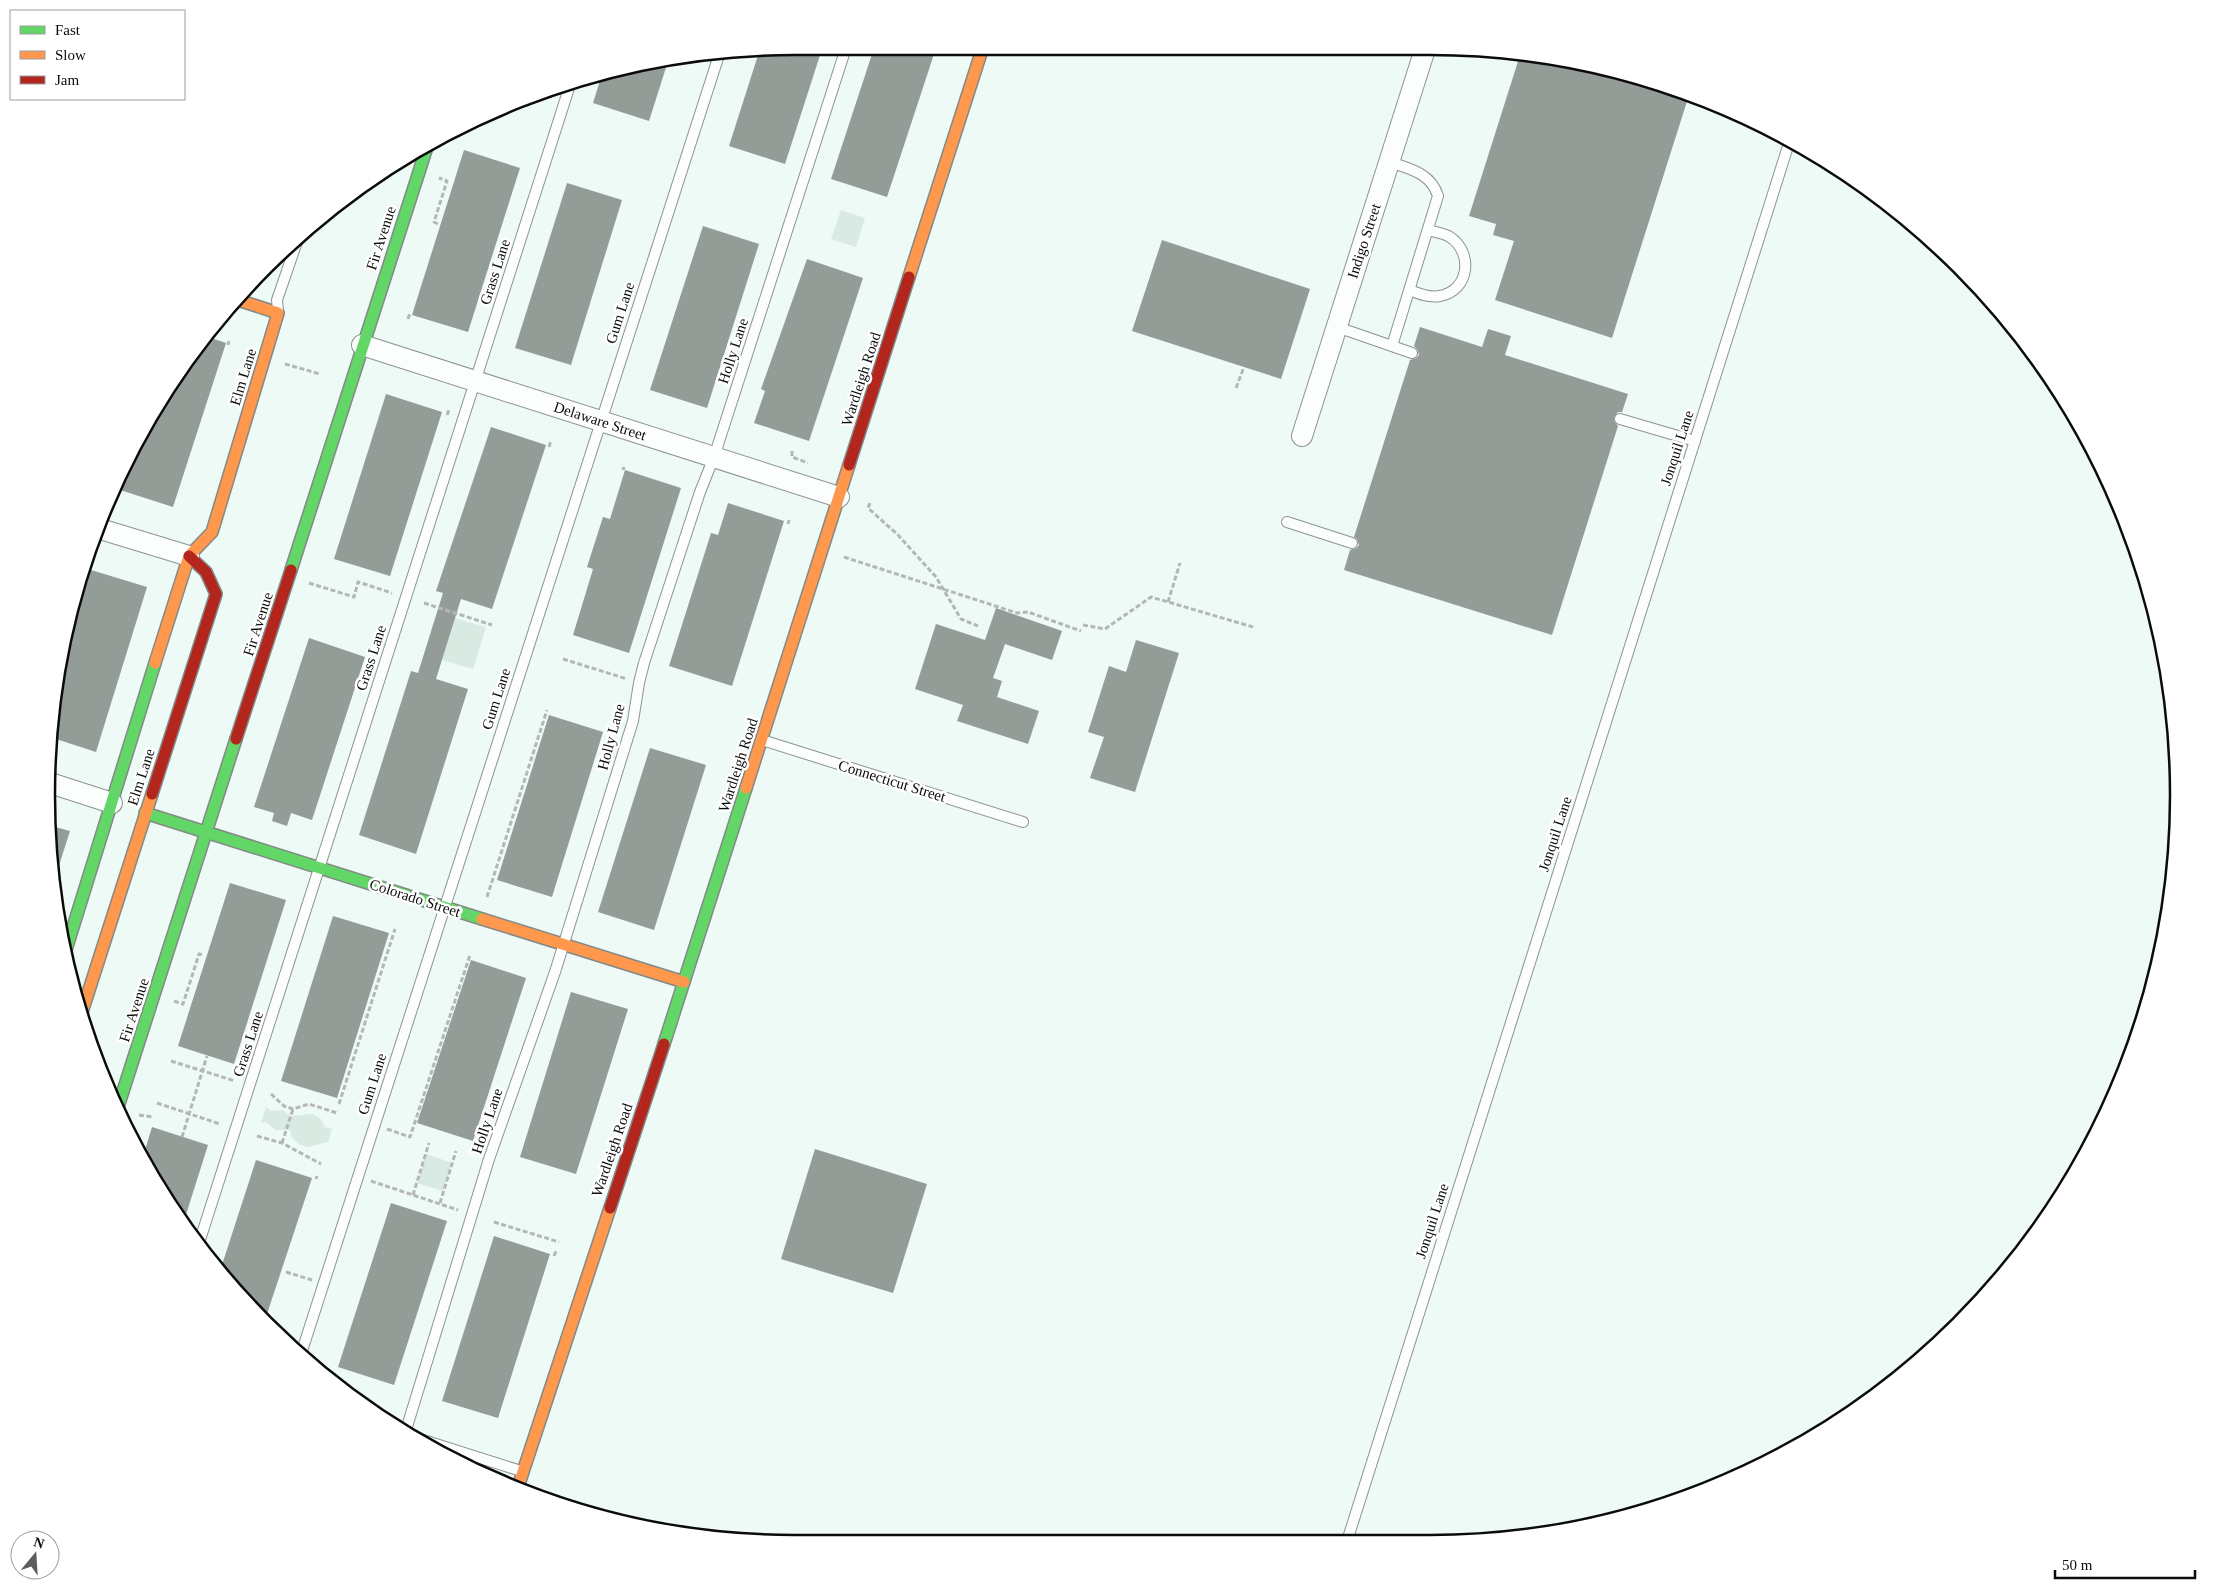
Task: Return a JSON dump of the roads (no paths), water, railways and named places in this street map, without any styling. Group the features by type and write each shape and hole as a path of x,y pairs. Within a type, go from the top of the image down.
{"street":[{"name":"Wardleigh Road","path":"520,1482 684,982 980,55"},
{"name":"Indigo Street","path":"1302,436 1423,55"},
{"name":"Fir Avenue","path":"121,1099 425,154"},
{"path":"244,302 278,313"},
{"name":"Elm Lane","path":"69,940 189,556 212,532 278,313"},
{"name":"Delaware Street","path":"362,345 839,497"},
{"path":"104,530 189,556"},
{"name":"Elm Lane","path":"84,1001 216,594 212,580 205,569 189,556"},
{"path":"55,785 112,803"},
{"name":"Colorado Street","path":"145,813 684,982"}],"lane":[{"name":"Holly Lane","path":"408,1425 489,1159 563,945 633,721 644,663 700,492 714,458 843,55"},
{"name":"Gum Lane","path":"304,1348 718,59"},
{"name":"Grass Lane","path":"202,1237 568,91"},
{"name":"Jonquil Lane","path":"1349,1535 1788,147"},
{"path":"1390,162 1417,171 1432,184 1438,196 1392,346"},
{"path":"1410,290 1426,296 1441,296 1455,289 1463,277 1466,262 1461,248 1447,235 1428,230"},
{"path":"278,313 277,300 294,252"},
{"path":"1337,327 1412,352"},
{"path":"1620,419 1695,441"},
{"path":"1287,522 1352,544"},
{"name":"Connecticut Street","path":"762,740 1023,822"},
{"path":"446,1447 523,1472"}]}
